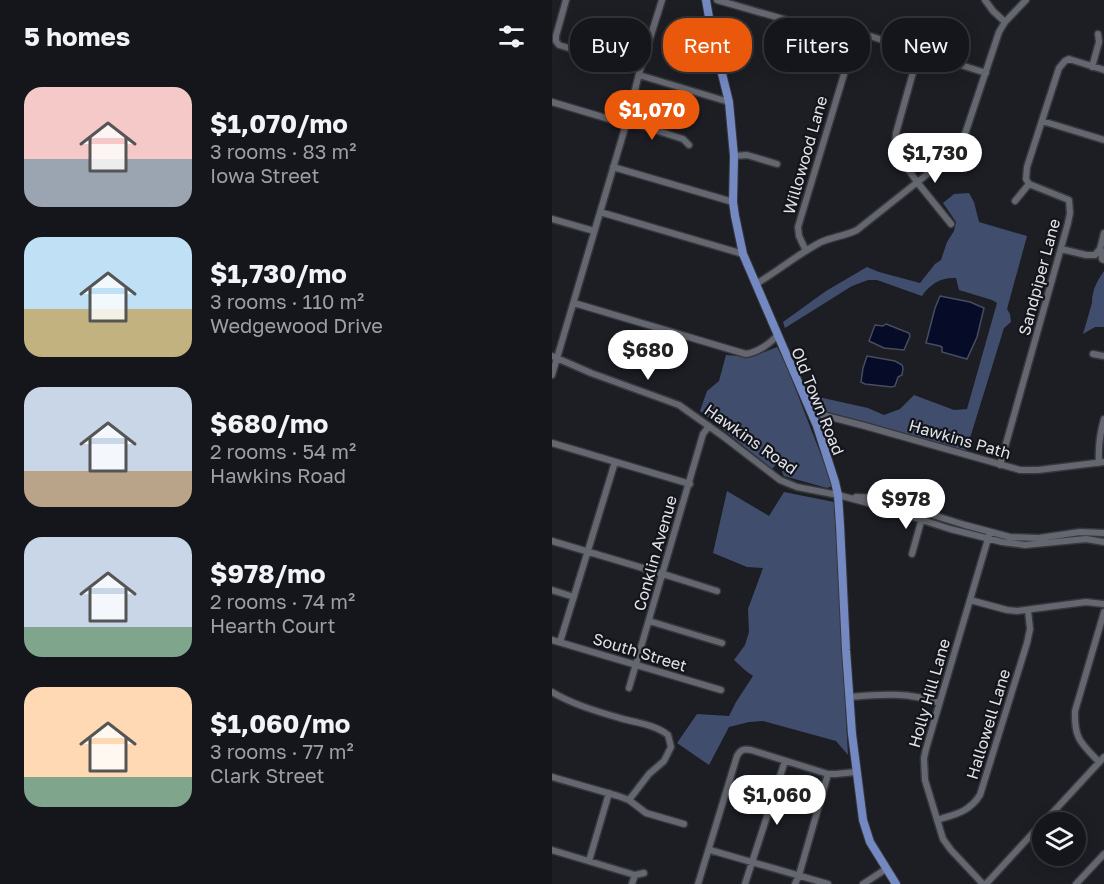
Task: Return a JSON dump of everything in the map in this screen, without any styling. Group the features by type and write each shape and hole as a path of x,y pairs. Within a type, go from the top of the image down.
{"main road":[{"name":"Old Town Road","path":"706,0 729,102 734,156 733,202 743,254 811,412 838,495 852,734 862,820 870,842 896,884"}],"street":[{"path":"566,0 555,36 559,45 729,102"},
{"path":"552,375 554,357 574,303 662,0"},
{"path":"717,0 782,18"},
{"path":"985,0 1005,22"},
{"path":"756,284 822,242 857,230 954,153 961,144 999,32 1005,22 1026,0"},
{"path":"1092,67 1099,42 1098,34"},
{"path":"1015,201 1029,184 1026,179 1027,166 1059,68 1069,59 1104,70"},
{"path":"969,67 986,73"},
{"name":"Willowood Lane","path":"806,251 799,236 798,227 845,72"},
{"path":"913,72 896,134 897,153 951,224"},
{"path":"552,102 683,139 688,145"},
{"path":"1042,121 1104,140"},
{"path":"734,156 747,155 777,164"},
{"path":"613,167 733,202"},
{"name":"Sandpiper Lane","path":"1000,465 1070,213 1069,200 1029,184"},
{"path":"600,212 743,254"},
{"path":"552,219 594,231"},
{"path":"1104,233 1100,249 1104,260"},
{"path":"1061,249 1092,255 1100,249"},
{"path":"574,303 746,354 761,349 777,336"},
{"path":"1093,354 1104,356"},
{"name":"Hawkins Road","path":"554,357 679,405 780,480 797,487 838,495"},
{"name":"Hawkins Path","path":"811,412 1020,470 1101,462"},
{"path":"1101,462 1098,452 1102,450 1100,432 1104,419"},
{"name":"Conklin Avenue","path":"629,688 703,434 709,426"},
{"path":"552,443 690,484"},
{"path":"560,642 615,462"},
{"path":"838,495 878,498 989,536 1040,538 1080,532 1104,533"},
{"path":"838,495 921,520 1025,545 1086,539 1104,542"},
{"path":"912,554 923,512"},
{"name":"Holly Hill Lane","path":"985,884 943,839 925,780 924,758 989,536"},
{"path":"552,541 717,591"},
{"path":"552,590 574,597"},
{"path":"970,600 1007,610 1028,610 1086,602 1104,604"},
{"name":"Hallowell Lane","path":"937,820 967,810 980,795 1027,643 1030,629 1028,610"},
{"path":"1053,812 1102,760 1078,739 1074,723 1075,711 1104,612"},
{"path":"650,621 722,643"},
{"name":"South Street","path":"552,640 721,690"},
{"path":"552,692 584,707 656,728 668,735 671,747 664,761 649,774 629,800"},
{"path":"850,697 903,694 939,703"},
{"path":"698,884 739,752 745,749 828,774 856,772"},
{"path":"745,884 784,761"},
{"path":"795,884 828,774"},
{"path":"552,777 629,800 646,813 684,824"},
{"path":"589,861 609,793"},
{"path":"985,884 1032,835"},
{"path":"552,850 635,875 644,873"},
{"path":"710,850 828,884"},
{"path":"1076,884 1104,854"},
{"path":"863,884 886,869"},
{"path":"632,884 635,875"}],"shaded area":[{"path":"969,193 979,222 1027,236 1007,309 1011,322 1004,328 966,451 817,409 814,396 868,408 884,415 900,409 914,395 954,410 967,409 997,303 959,290 956,278 936,282 922,296 877,280 868,280 852,286 785,328 783,322 826,291 867,267 920,283 941,260 947,242 954,231 956,222 943,203 954,194"},
{"path":"1104,271 1104,327 1095,327 1083,334 1094,290"},
{"path":"940,296 970,302 984,308 977,337 967,359 942,352 942,347 926,343"},
{"path":"886,324 909,333 910,336 904,350 884,348 869,341 875,325"},
{"path":"777,347 787,367 833,486 827,488 784,476 782,472 785,463 780,460 772,469 700,411 707,391 719,381 726,355 752,357"},
{"path":"867,356 895,361 902,365 902,375 898,377 895,386 861,382"},
{"path":"727,491 769,516 784,492 834,502 848,755 836,741 763,721 729,727 709,765 677,743 697,714 729,716 753,676 734,660 745,645 749,632 748,609 763,568 747,567 713,553"}]}
